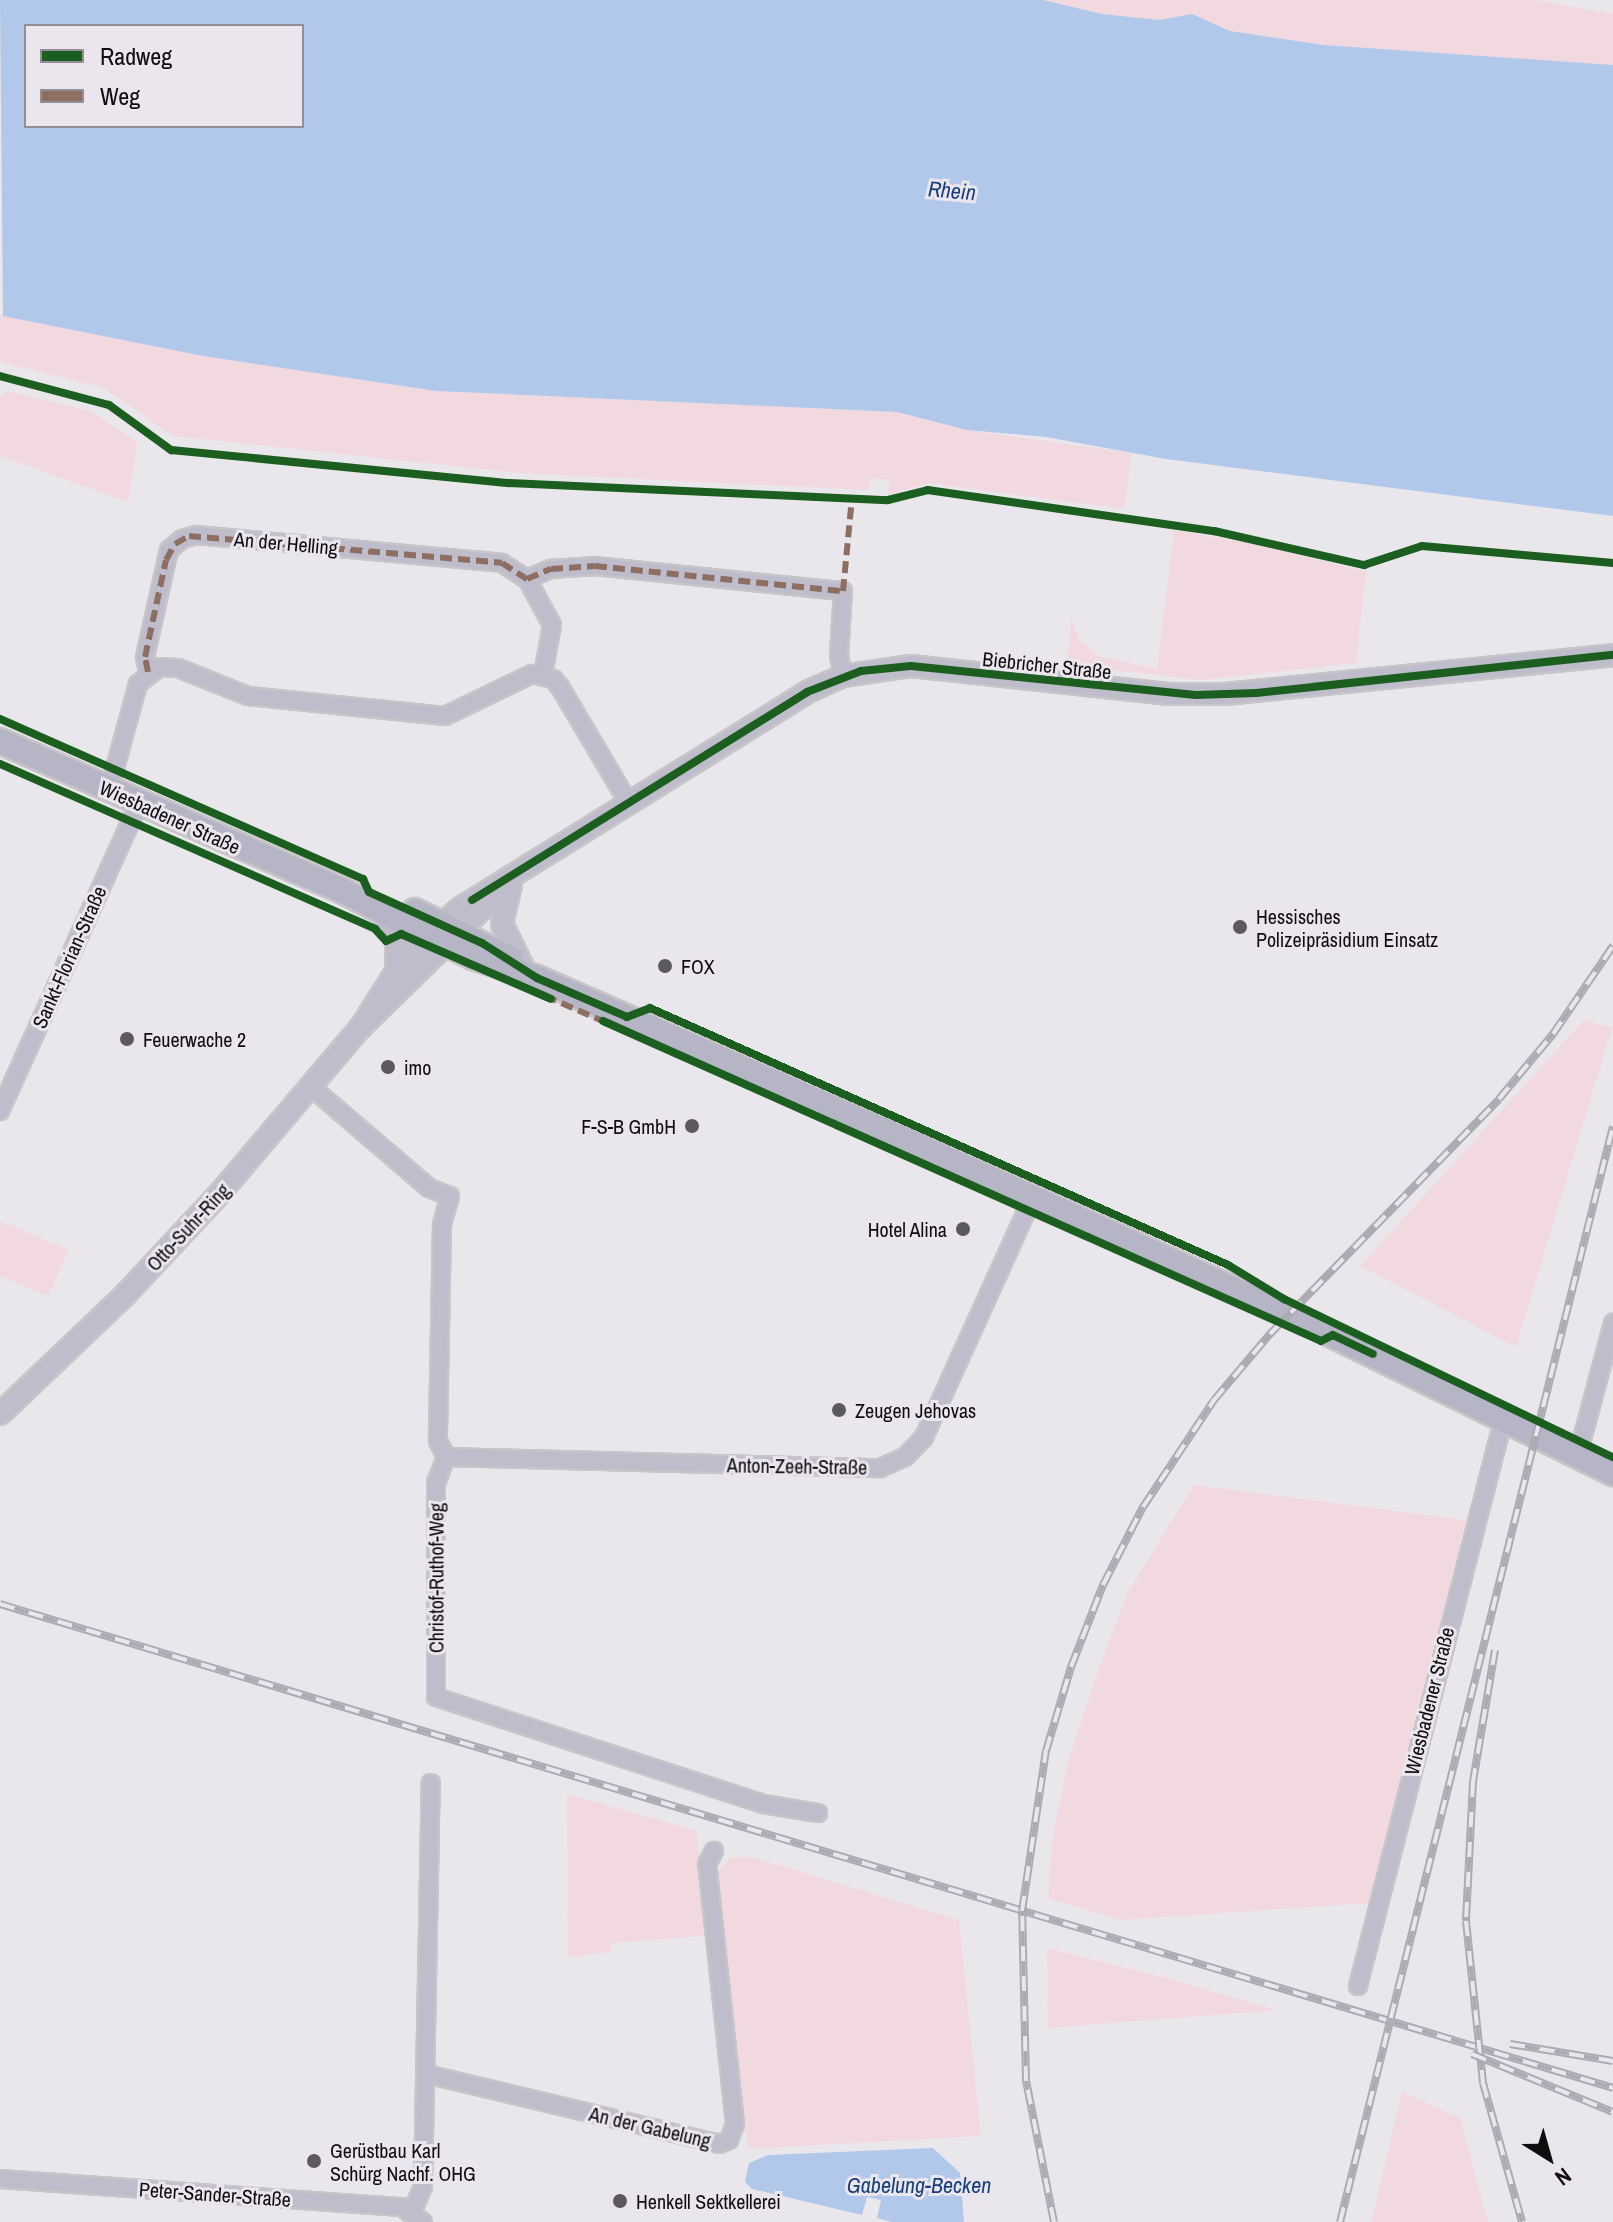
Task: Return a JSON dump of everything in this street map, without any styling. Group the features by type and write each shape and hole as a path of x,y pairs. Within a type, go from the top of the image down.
{"main road":[{"name":"Wiesbadener Straße","path":"0,741 341,890 380,910 530,972 1032,1199 1504,1417 1613,1473"},
{"name":"Wiesbadener Straße","path":"341,890 381,896 441,933"}],"street":[{"name":"An der Helling","path":"109,790 138,684 148,672 145,657 166,560 175,544 189,536 502,563 527,579"},
{"path":"543,675 552,625 527,579 551,569 595,566 843,591 839,655 843,676"},
{"name":"Biebricher Straße","path":"441,933 530,865 628,802 807,692 843,676 911,666 1211,695 1613,655"},
{"path":"148,672 169,666 248,696 445,716 519,677 543,675 560,687 628,802"},
{"name":"Sankt-Florian-Straße","path":"0,1111 139,803"},
{"name":"Biebricher Straße","path":"441,933 530,865"},
{"path":"513,880 502,924 530,972"},
{"path":"380,910 396,939 396,969"},
{"name":"Otto-Suhr-Ring","path":"361,1027 396,969 441,933"},
{"name":"Otto-Suhr-Ring","path":"0,1414 124,1296 441,933"},
{"name":"Christof-Ruthof-Weg","path":"310,1086 429,1188 450,1196 442,1224 438,1441 446,1457 436,1483 436,1697 763,1804 818,1813"},
{"name":"Anton-Zeeh-Straße","path":"446,1457 880,1468 905,1457 924,1437 1032,1199"},
{"path":"1568,1448 1613,1323"},
{"name":"Wiesbadener Straße","path":"1358,1986 1504,1417"},
{"path":"418,2216 423,2186 431,1783"},
{"name":"An der Gabelung","path":"426,2074 719,2144 729,2140 735,2124 707,1864 714,1851"},
{"name":"Peter-Sander-Straße","path":"0,2179 418,2216"}],"shaded area":[{"path":"1044,0 1534,0 1613,14 1613,65 1324,45 1230,31 1192,14 1159,20 1102,14"},
{"path":"0,315 203,356 436,391 897,412 967,430 1132,453 1124,509 928,483 888,495 889,480 870,478 868,490 520,473 173,436 104,388 0,362"},
{"path":"7,391 90,411 137,442 128,502 0,456 0,396"},
{"path":"1174,530 1264,546 1366,572 1356,663 1201,680 1067,665 1071,616 1079,640 1098,656 1157,669"},
{"path":"1584,1020 1612,1028 1516,1347 1360,1266"},
{"path":"0,1221 69,1250 48,1296 0,1276"},
{"path":"1194,1485 1466,1520 1371,1903 1120,1920 1048,1898 1053,1833 1070,1754 1097,1673 1128,1592"},
{"path":"567,1794 697,1831 704,1936 611,1943 611,1952 568,1957"},
{"path":"751,1857 959,1920 981,2136 748,2149 716,1874 730,1858"},
{"path":"1047,1948 1155,1975 1277,2010 1048,2028"},
{"path":"1402,2092 1460,2118 1488,2222 1371,2222"}],"water":[{"name":"Rhein","path":"0,0 1043,0 1102,14 1159,20 1192,14 1230,31 1324,45 1613,65 1613,516 1166,459 1046,437 967,430 897,412 436,391 203,356 3,316"},
{"name":"Gabelung-Becken","path":"933,2148 960,2173 964,2222 892,2222 877,2218 881,2200 867,2197 862,2215 752,2189 745,2182 749,2163 768,2155"}],"railway":[{"path":"1054,2222 1026,2081 1022,1911 1046,1751 1071,1667 1103,1585 1143,1507 1214,1400 1270,1334 1499,1099 1553,1034 1613,946"},
{"path":"1340,2222 1613,1126"},
{"path":"0,1604 1613,2088"},
{"path":"1495,1650 1473,1782 1466,1921 1483,2083 1522,2222"},
{"path":"1510,2044 1613,2061"},
{"path":"1472,2054 1613,2112"}],"marked path":[{"path":"148,672 145,657 166,560 175,544 189,536 502,563 527,579 551,569 595,566 843,591 852,497"},
{"path":"545,996 607,1023"}],"cycle path":[{"path":"0,376 109,405 171,450 509,483 888,500 928,490 1214,531 1364,565 1422,546 1613,563"},
{"path":"472,900 807,692 861,671 911,666 1196,695 1256,693 1613,655"},
{"path":"0,719 363,879 369,892 482,943 537,978 627,1017 650,1008 1228,1265 1284,1299 1613,1457"},
{"path":"0,764 375,929 386,941 401,934 551,999"},
{"path":"603,1021 1321,1341 1333,1335 1373,1354"}],"place":[{"name":"Hessisches Polizeipräsidium Einsatz","path":"1240,927"},
{"name":"FOX","path":"665,966"},
{"name":"Feuerwache 2","path":"127,1039"},
{"name":"imo","path":"388,1067"},
{"name":"F-S-B GmbH","path":"692,1126"},
{"name":"Hotel Alina","path":"963,1229"},
{"name":"Zeugen Jehovas","path":"839,1410"},
{"name":"Gerüstbau Karl Schürg Nachf. OHG","path":"314,2161"},
{"name":"Henkell Sektkellerei","path":"620,2201"}]}
